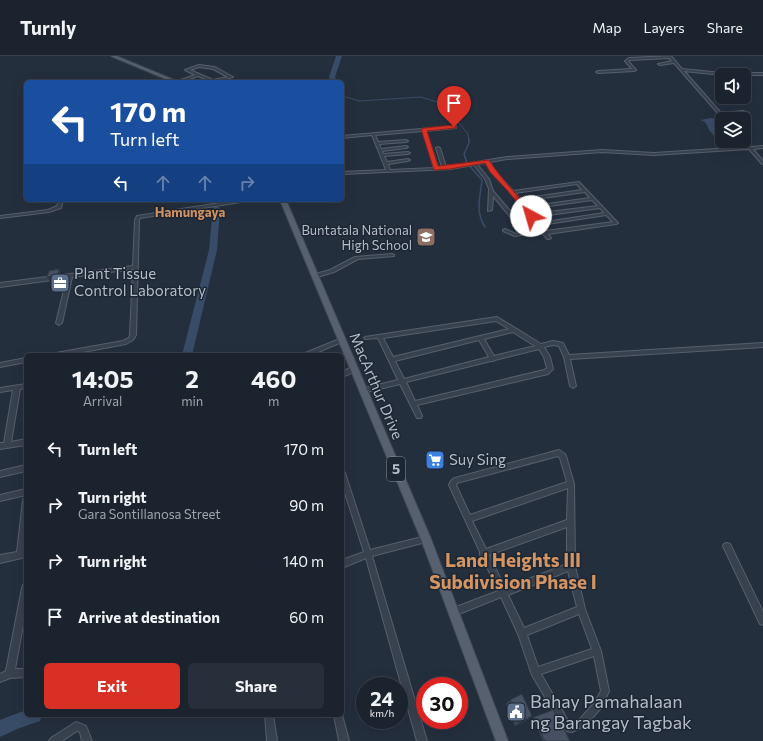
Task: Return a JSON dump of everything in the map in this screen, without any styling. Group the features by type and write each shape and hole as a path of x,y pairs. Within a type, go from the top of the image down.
{"main road":[{"path":"113,56 172,80"},
{"name":"MacArthur Drive","path":"283,202 426,539 502,741"}],"street":[{"path":"598,72 634,70 626,61 629,59 669,57 718,112"},
{"path":"660,64 674,62"},
{"path":"208,80 187,70 204,66 214,68 231,77 220,80"},
{"path":"681,70 728,74 763,74"},
{"path":"183,80 197,75"},
{"path":"374,136 424,129 454,127"},
{"path":"424,129 436,168"},
{"path":"344,137 405,135"},
{"path":"374,136 389,171"},
{"path":"377,143 406,141"},
{"path":"380,150 406,147"},
{"path":"344,173 444,168 507,158 602,151 654,154 751,149 763,147"},
{"path":"438,148 444,168"},
{"path":"751,149 763,163"},
{"path":"382,155 408,153"},
{"path":"385,163 408,160"},
{"path":"487,161 492,171 512,192 549,238"},
{"path":"474,164 487,179 491,191 526,233 515,234 505,230"},
{"path":"512,192 576,183 579,184 615,222 615,224 545,233"},
{"path":"490,210 489,202 491,191"},
{"path":"518,200 585,191"},
{"path":"525,208 593,199"},
{"path":"0,217 49,211 58,207 60,202"},
{"path":"67,353 124,343 131,339 133,335 136,267 136,220 139,218 235,202"},
{"path":"531,216 600,207"},
{"path":"538,224 608,214"},
{"path":"314,276 332,271 357,258 392,255"},
{"path":"0,285 136,267"},
{"path":"58,323 70,275"},
{"path":"367,338 495,319 540,346 547,356 550,369 548,371 414,404"},
{"path":"391,360 513,330"},
{"path":"380,336 419,416"},
{"path":"480,338 493,359"},
{"path":"310,353 342,340"},
{"path":"364,391 540,346 559,343 561,344 567,357 573,386"},
{"path":"567,357 763,345"},
{"path":"0,365 24,360"},
{"path":"344,374 354,369"},
{"path":"0,390 24,386"},
{"path":"7,445 18,387"},
{"path":"0,446 24,442"},
{"path":"559,453 563,456 571,484 570,566 581,609 597,651 605,691 598,705 582,722 572,728 568,728 535,672 522,633 452,485 455,481 559,453"},
{"path":"0,474 24,468"},
{"path":"344,479 368,554 422,741"},
{"path":"468,519 571,484"},
{"path":"0,498 24,492"},
{"path":"483,553 571,522"},
{"path":"0,559 23,554 24,536"},
{"path":"344,563 368,554 426,539"},
{"path":"727,546 760,608 763,621"},
{"path":"454,612 570,566"},
{"path":"10,674 24,599"},
{"path":"522,633 581,609"},
{"path":"535,672 597,651"},
{"path":"0,678 10,674 24,674"},
{"path":"269,717 272,741"},
{"path":"338,717 344,741"},
{"path":"54,741 76,726 83,729 86,741"}],"water":[{"path":"711,118 715,119 715,137 709,130 706,123 701,120"}],"building":[{"path":"59,269 58,275 47,277 49,271"},
{"path":"522,694 532,716 520,722 510,700"},
{"path":"553,710 570,741 545,741 534,717"}],"waterway":[{"path":"333,80 332,77 339,56"},
{"path":"344,97 360,101 421,97 456,108 458,122 468,134 469,140"},
{"path":"469,140 464,154 467,163 482,180 479,210 485,227"},
{"path":"187,353 213,250 216,209"},
{"path":"0,729 13,722 28,717"}],"place":[{"name":"Buntatala National High School","path":"426,237"},
{"name":"Plant Tissue Control Laboratory","path":"60,283"},
{"name":"Suy Sing","path":"435,460"},
{"name":"Bahay Pamahalaan ng Barangay Tagbak","path":"516,712"}],"district":[{"name":"Hamungaya","path":"190,212"},
{"name":"Land Heights III Subdivision Phase I","path":"513,571"}],"route":[{"path":"454,127 424,129 436,168 450,168 487,161 492,171 509,188 531,216"}]}
